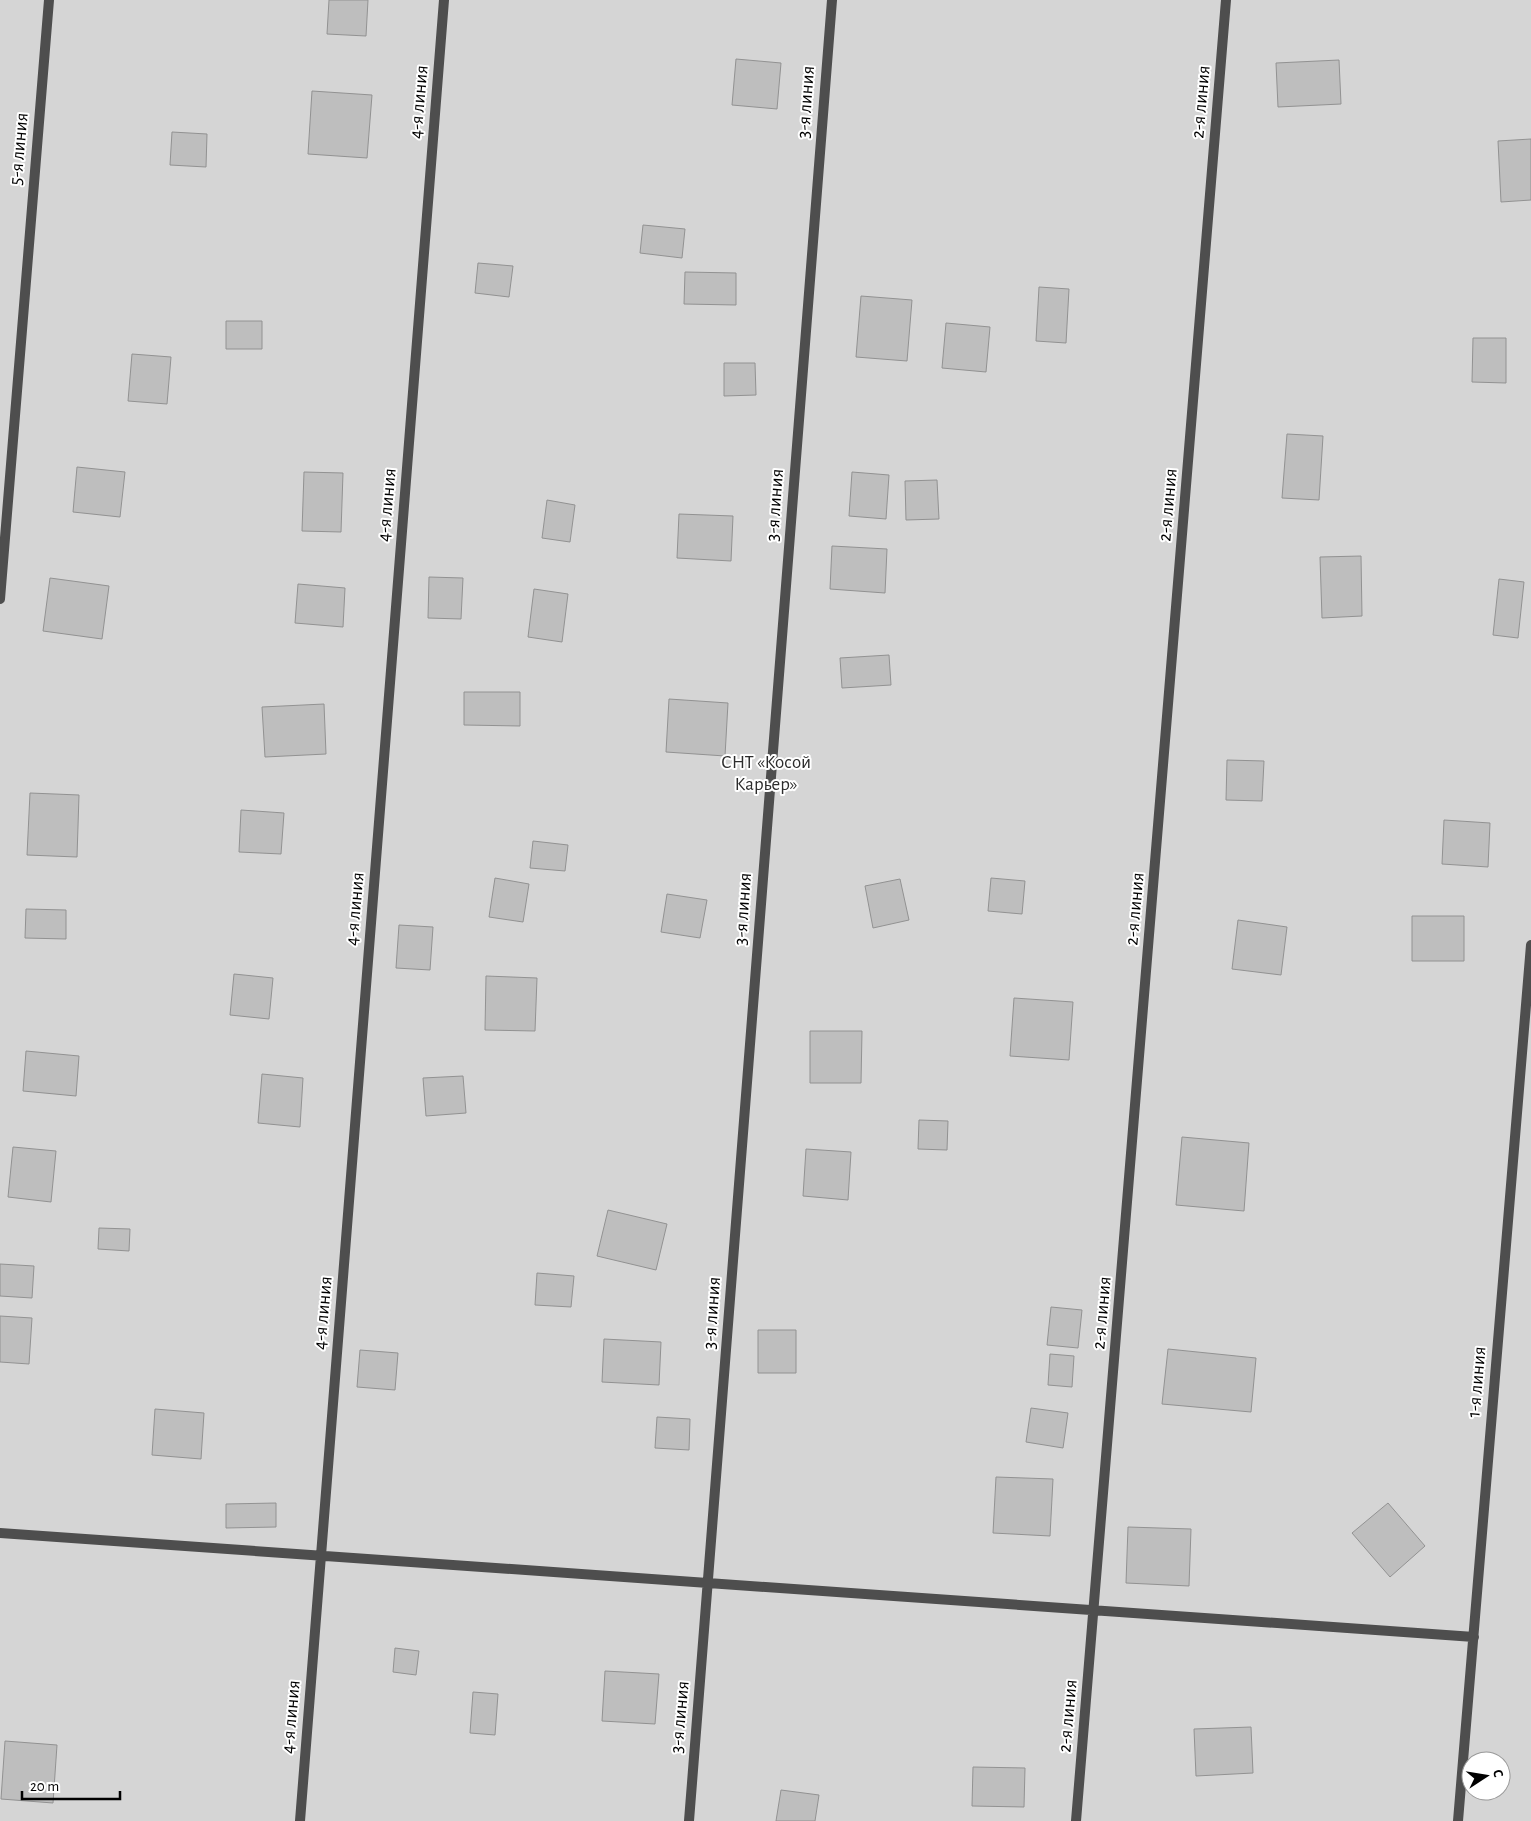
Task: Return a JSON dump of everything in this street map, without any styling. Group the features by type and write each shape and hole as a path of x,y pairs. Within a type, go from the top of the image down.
{"street":[{"name":"5-я линия","path":"0,600 49,0"},
{"name":"4-я линия","path":"300,1821 444,0"},
{"name":"3-я линия","path":"689,1821 832,0"},
{"name":"2-я линия","path":"1076,1821 1095,1610 1226,0"},
{"name":"1-я линия","path":"1458,1821 1531,945"},
{"path":"0,1533 1474,1637"}],"green space":[{"name":"СНТ «Косой Карьер»","path":"0,0 1531,0 1531,1821 0,1821"}],"building":[{"path":"329,0 368,0 366,36 327,34"},
{"path":"736,59 781,63 777,109 732,105"},
{"path":"1339,60 1341,104 1278,107 1276,63"},
{"path":"312,91 372,95 367,158 308,154"},
{"path":"172,132 207,134 206,167 170,165"},
{"path":"1531,139 1531,200 1501,202 1498,141"},
{"path":"643,225 685,229 682,258 640,253"},
{"path":"478,263 513,266 509,297 475,293"},
{"path":"685,272 736,273 736,305 684,304"},
{"path":"1039,287 1069,289 1066,343 1036,341"},
{"path":"861,296 912,300 907,361 856,357"},
{"path":"226,321 262,321 262,349 226,349"},
{"path":"946,323 990,327 986,372 942,368"},
{"path":"1473,338 1506,338 1506,383 1472,382"},
{"path":"132,354 171,357 167,404 128,401"},
{"path":"724,363 755,363 756,395 724,396"},
{"path":"1287,434 1323,436 1319,500 1282,498"},
{"path":"77,467 125,472 120,517 73,512"},
{"path":"304,472 343,473 341,532 302,531"},
{"path":"852,472 889,475 886,519 849,516"},
{"path":"937,480 939,519 906,520 905,481"},
{"path":"547,500 575,505 570,542 542,538"},
{"path":"679,514 733,516 731,561 677,558"},
{"path":"832,546 887,549 885,593 830,589"},
{"path":"1361,556 1362,616 1322,618 1320,557"},
{"path":"429,577 463,578 461,619 428,618"},
{"path":"50,578 109,586 102,639 43,631"},
{"path":"1499,579 1524,582 1518,638 1493,635"},
{"path":"298,584 345,588 343,627 295,623"},
{"path":"534,589 568,594 562,642 528,637"},
{"path":"889,655 891,685 842,688 840,658"},
{"path":"464,692 520,692 520,726 464,725"},
{"path":"669,699 728,703 725,756 666,752"},
{"path":"324,704 326,754 265,757 262,707"},
{"path":"1227,760 1264,761 1262,801 1226,800"},
{"path":"30,793 79,795 77,857 27,855"},
{"path":"241,810 284,813 281,854 239,852"},
{"path":"1444,820 1490,823 1488,867 1442,864"},
{"path":"533,841 568,845 565,871 530,868"},
{"path":"495,878 529,884 523,922 489,917"},
{"path":"991,878 1025,881 1022,914 988,911"},
{"path":"900,879 909,920 873,928 865,886"},
{"path":"667,894 707,900 700,938 661,932"},
{"path":"26,909 66,910 66,939 25,938"},
{"path":"1412,916 1464,916 1464,961 1412,961"},
{"path":"1238,920 1287,927 1281,975 1232,969"},
{"path":"399,925 433,927 430,970 396,968"},
{"path":"234,974 273,978 269,1019 230,1015"},
{"path":"486,976 537,978 535,1031 485,1030"},
{"path":"1014,998 1073,1002 1069,1060 1010,1056"},
{"path":"810,1031 862,1031 861,1083 810,1083"},
{"path":"26,1051 79,1056 76,1096 23,1091"},
{"path":"262,1074 303,1078 300,1127 258,1123"},
{"path":"463,1076 466,1113 426,1116 423,1078"},
{"path":"919,1120 948,1121 947,1150 918,1149"},
{"path":"1182,1137 1249,1143 1244,1211 1176,1205"},
{"path":"13,1147 56,1151 51,1202 8,1197"},
{"path":"806,1149 851,1152 848,1200 803,1196"},
{"path":"608,1210 667,1224 656,1270 597,1256"},
{"path":"99,1228 130,1229 129,1251 98,1249"},
{"path":"0,1264 34,1266 32,1298 0,1296"},
{"path":"537,1273 574,1276 571,1307 535,1305"},
{"path":"1051,1307 1082,1310 1078,1348 1047,1345"},
{"path":"0,1316 32,1318 29,1364 0,1362"},
{"path":"758,1330 796,1330 796,1373 758,1373"},
{"path":"604,1339 661,1342 659,1385 602,1382"},
{"path":"1168,1349 1256,1358 1251,1412 1162,1404"},
{"path":"360,1350 398,1353 395,1390 357,1387"},
{"path":"1050,1354 1074,1356 1072,1387 1048,1385"},
{"path":"1031,1408 1068,1413 1063,1448 1026,1442"},
{"path":"155,1409 204,1413 201,1459 152,1455"},
{"path":"657,1417 690,1419 689,1450 655,1448"},
{"path":"996,1477 1053,1479 1050,1536 993,1533"},
{"path":"276,1503 276,1527 226,1528 226,1504"},
{"path":"1388,1503 1425,1546 1390,1577 1352,1533"},
{"path":"1128,1527 1191,1529 1189,1586 1126,1583"},
{"path":"395,1648 419,1651 416,1675 393,1672"},
{"path":"605,1671 659,1674 655,1724 602,1721"},
{"path":"473,1692 498,1694 495,1735 470,1733"},
{"path":"1251,1727 1253,1773 1196,1776 1194,1729"},
{"path":"5,1741 57,1745 53,1803 1,1799"},
{"path":"973,1767 1025,1768 1024,1807 972,1806"},
{"path":"781,1790 819,1795 815,1821 776,1821"}]}
